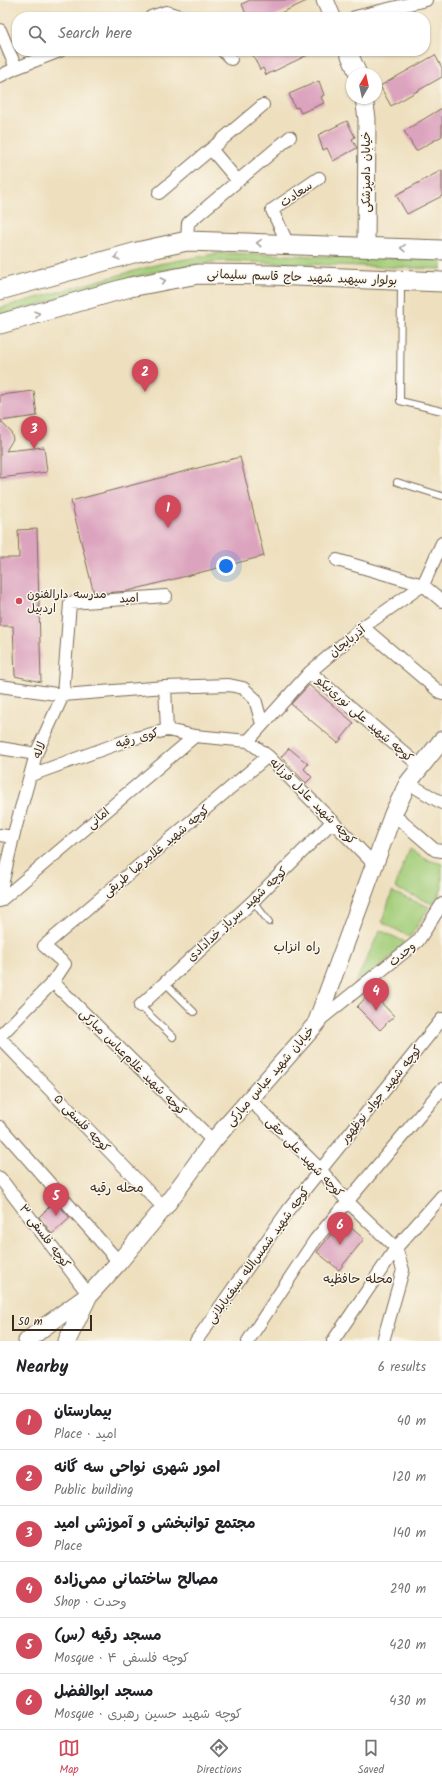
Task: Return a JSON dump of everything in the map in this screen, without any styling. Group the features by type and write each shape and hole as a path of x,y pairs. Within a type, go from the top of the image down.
{"main road":[{"path":"0,290 102,261 187,241 366,246 442,250"},
{"name":"بولوار سپهبد شهید حاج قاسم سلیمانی","path":"0,324 130,287 198,274 271,275 442,282"}],"street":[{"path":"325,0 330,12"},
{"path":"376,12 426,0"},
{"path":"0,30 16,68"},
{"path":"0,76 47,56"},
{"path":"350,56 355,68"},
{"name":"خیابان دامپزشکی","path":"365,104 367,119 366,246"},
{"path":"159,193 264,105"},
{"path":"187,241 188,223 290,137"},
{"path":"211,149 238,181"},
{"name":"سعادت","path":"288,244 272,210 319,178"},
{"path":"423,585 442,543"},
{"path":"337,560 423,585 442,600"},
{"name":"آذربایجان","path":"248,741 310,672 363,627 423,585"},
{"name":"امید","path":"70,605 72,602 166,596"},
{"name":"لاله","path":"0,894 13,837 36,754 63,695 70,605"},
{"path":"363,627 442,694"},
{"name":"کوچه شهید علی نوری‌نیکو","path":"310,672 421,767"},
{"path":"0,686 63,695 165,687 229,685 243,688 255,699 262,724"},
{"path":"165,687 167,730"},
{"name":"کوی رقیه","path":"31,775 128,740 167,730 195,736 248,741"},
{"name":"امانی","path":"0,901 195,736"},
{"name":"خیابان شهید عباس مبارکی","path":"67,1341 89,1295 164,1208 214,1141 249,1099 316,1024 393,814 408,783 442,740"},
{"name":"کوچه شهید عادل فرزانه","path":"248,741 268,756 374,864"},
{"path":"0,748 36,754"},
{"name":"کوچه شهید غلامرضا طریقی","path":"53,982 65,964 44,946 268,756"},
{"path":"408,783 442,803"},
{"path":"393,814 435,850 442,851"},
{"name":"کوچه شهید سرباز خدادادی","path":"140,1006 164,982 253,901 333,821"},
{"path":"0,835 13,837"},
{"name":"وحدت","path":"316,1024 418,941 442,904"},
{"path":"0,1037 53,982"},
{"name":"کوچه شهید غلام‌عباس مبارکی","path":"53,982 214,1141"},
{"name":"کوچه شهید جواد نوظهور","path":"320,1169 442,1019"},
{"name":"کوچه فلسفی ۵","path":"0,1037 164,1208"},
{"path":"248,1341 315,1240 442,1089"},
{"name":"کوچه شهید علی حقی","path":"249,1099 320,1169 347,1201 396,1248"},
{"path":"0,1127 119,1262"},
{"name":"کوچه شهید شمس‌الله سیف‌بابلانی","path":"196,1341 289,1209 320,1169"},
{"name":"کوچه فلسفی ۳","path":"0,1178 89,1295"},
{"path":"333,1341 396,1248 442,1196"},
{"path":"383,1341 404,1270 396,1248"},
{"path":"28,1341 44,1327 89,1295"}],"lane":[{"path":"401,280 400,401 442,411"},
{"path":"397,482 442,496"},
{"path":"253,901 269,922"},
{"path":"164,982 194,1012"},
{"path":"140,1006 173,1037"}],"green space":[{"path":"220,253 442,260 442,269 222,261 138,276 0,316 0,308 159,264"},
{"path":"409,848 428,860 442,864 442,889 433,904 395,888"},
{"path":"392,892 429,907 410,937 382,922"},
{"path":"380,930 405,942 398,951 354,986"}],"building":[{"path":"250,0 309,0 283,12 245,12 242,4"},
{"path":"435,55 442,68 442,77 391,106 382,90 382,85"},
{"path":"253,56 306,56 266,75 263,68 260,70"},
{"path":"319,81 324,95 321,97 324,103 301,113 298,107 295,108 289,94"},
{"path":"442,108 442,136 416,151 404,131"},
{"path":"347,121 355,137 352,139 357,148 333,161 327,148 323,150 318,135"},
{"path":"442,170 442,196 407,214 396,195"},
{"path":"34,391 37,416 0,421 0,395"},
{"path":"0,421 11,432 13,439 6,451 44,447 47,472 0,478"},
{"path":"240,457 264,556 128,591 94,594 71,501"},
{"name":"مدرسه دارالفنون اردبیل","path":"37,529 41,682 15,676 13,626 0,626 0,558 19,558 18,530"},
{"path":"309,685 354,723 338,743 291,704"},
{"path":"289,748 308,764 304,769 312,777 306,783 281,757"},
{"path":"371,992 394,1016 380,1030 357,1007"},
{"path":"55,1201 70,1218 52,1234 39,1217"},
{"path":"342,1220 364,1239 339,1270 317,1252"}],"place":[{"name":"امور شهری نواحی سه گانه","path":"145,392"},
{"name":"مجتمع توانبخشی و آموزشی امید","path":"34,449"},
{"name":"بیمارستان","path":"168,528"},
{"name":"مدرسه دارالفنون اردبیل","path":"19,601"},
{"name":"مصالح ساختمانی ممی‌زاده","path":"376,1011"},
{"name":"مسجد رقیه (س)","path":"56,1216"},
{"name":"مسجد ابوالفضل","path":"340,1245"}],"district":[{"name":"راه انزاب","path":"297,946"},
{"name":"محله رقیه","path":"117,1187"},
{"name":"محله حافظیه","path":"358,1278"}]}
